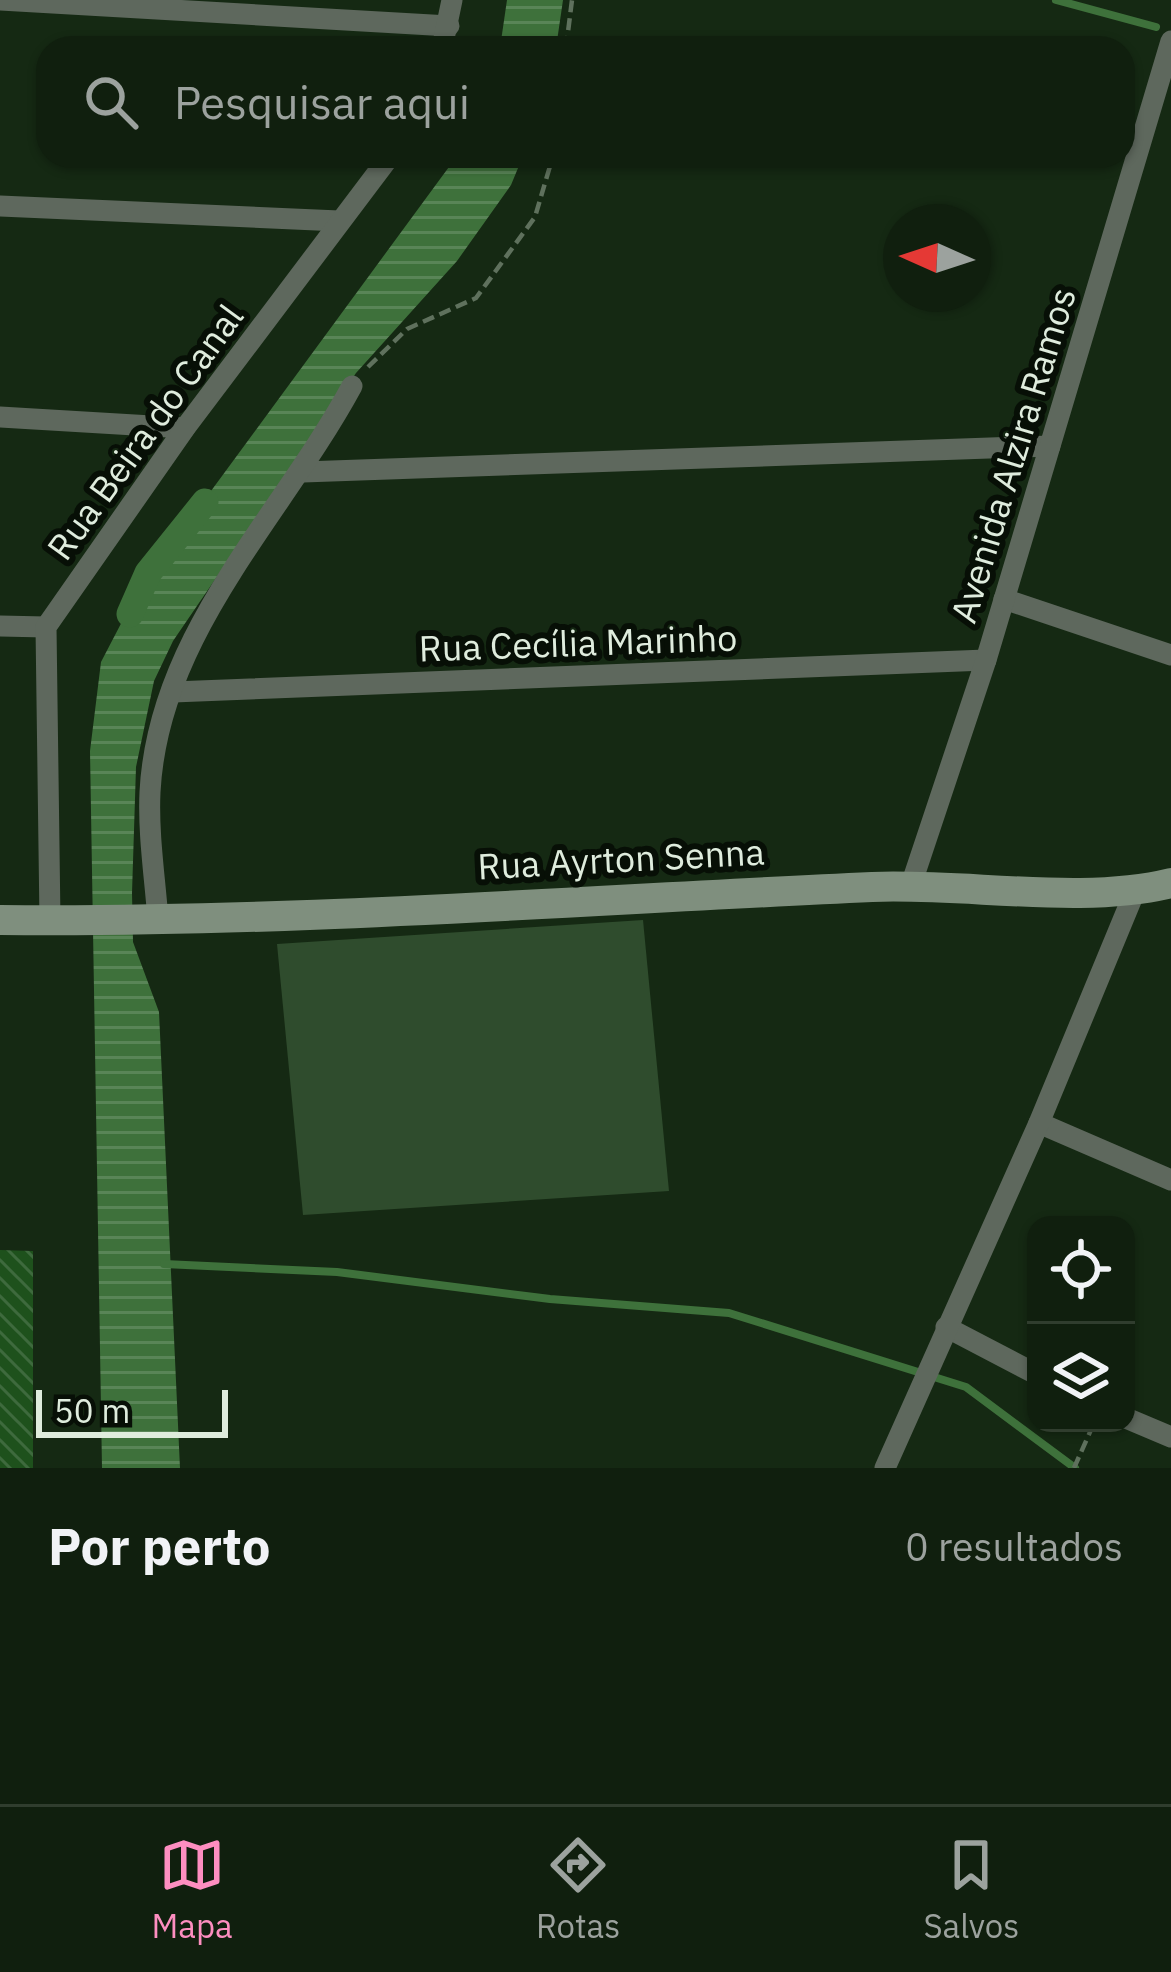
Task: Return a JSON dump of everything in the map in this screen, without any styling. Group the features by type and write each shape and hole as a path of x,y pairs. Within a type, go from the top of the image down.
{"main road":[{"name":"Rua Ayrton Senna","path":"29,918 149,921 911,886 1156,890"}],"street":[{"path":"0,0 449,26"},
{"path":"446,36 452,0"},
{"name":"Avenida Alzira Ramos","path":"1135,161 1171,40"},
{"name":"Rua Beira do Canal","path":"46,627 185,428 381,168"},
{"name":"Avenida Alzira Ramos","path":"911,886 986,660 1133,168"},
{"path":"0,206 339,221"},
{"path":"149,921 150,795 173,692 231,570 303,472 352,386"},
{"path":"0,416 185,428"},
{"path":"303,472 1050,446"},
{"path":"1004,599 1171,655"},
{"path":"0,626 46,627 29,918"},
{"name":"Rua Cecília Marinho","path":"173,692 986,660"},
{"path":"884,1468 1039,1124 1156,890"},
{"path":"1039,1124 1171,1180"},
{"path":"946,1327 1027,1369"},
{"path":"1135,1422 1171,1437"}],"path":[{"path":"568,36 572,0"},
{"path":"352,386 407,329 476,298 535,217 549,168"},
{"path":"1074,1468 1090,1432"}],"shaded area":[{"path":"507,0 563,0 558,36 502,36"},
{"path":"448,168 518,168 457,261 356,373 173,641 154,681 136,767 133,942 159,1012 180,1468 102,1468 90,751 101,662 139,589"},
{"path":"643,920 669,1191 303,1215 277,944"}],"building":[{"path":"0,1250 33,1251 33,1468 0,1468"}],"waterway":[{"path":"1056,0 1156,27"},
{"path":"130,614 148,573 205,502"},
{"path":"164,1264 337,1272 550,1299 729,1313 966,1387 1075,1468"}]}
